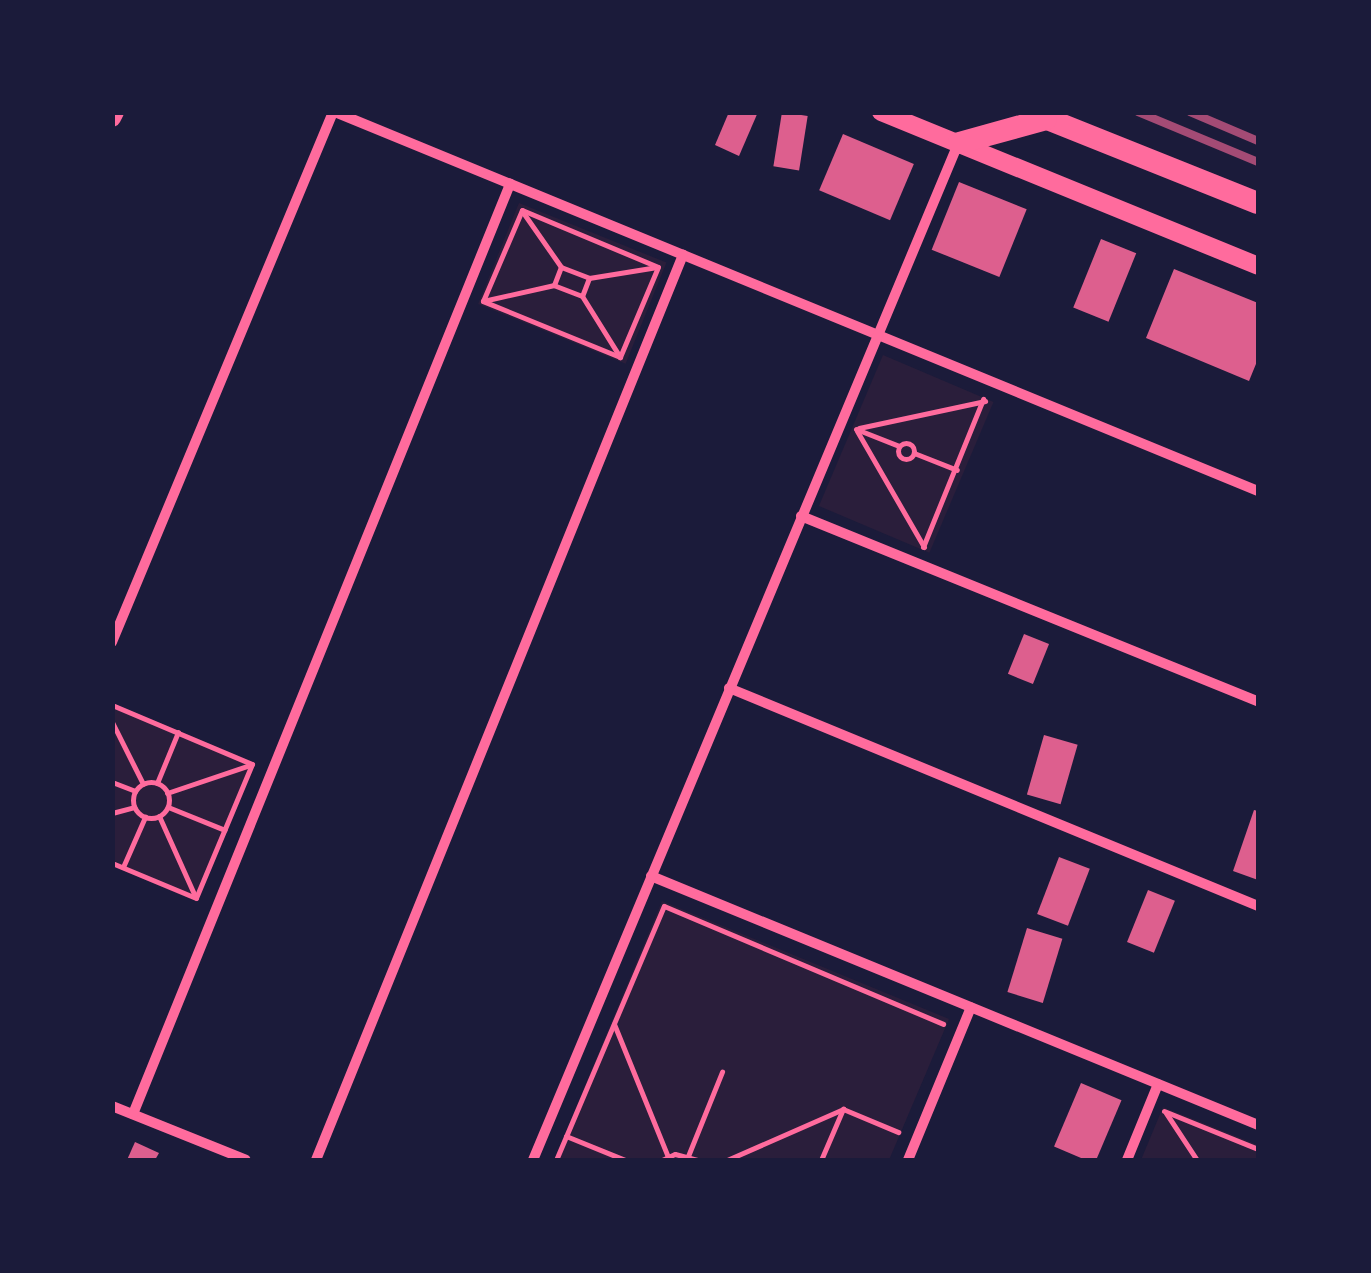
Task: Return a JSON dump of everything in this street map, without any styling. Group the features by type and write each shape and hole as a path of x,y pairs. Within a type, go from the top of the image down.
{"main road":[{"path":"959,143 1038,116 1258,203"}],"street":[{"path":"112,642 334,112 1258,491"},
{"path":"881,112 1258,266"},
{"path":"533,1160 959,143"},
{"path":"133,1114 510,184"},
{"path":"316,1160 683,255"},
{"path":"800,516 1258,702"},
{"path":"729,688 1258,906"},
{"path":"651,876 1258,1125"},
{"path":"908,1160 970,1007"},
{"path":"1127,1160 1158,1084"},
{"path":"112,1106 246,1160"}],"path":[{"path":"510,184 522,210 560,267 589,278 658,267 683,255"},
{"path":"522,210 658,267"},
{"path":"483,300 522,210"},
{"path":"554,285 560,267"},
{"path":"620,358 658,267"},
{"path":"582,296 589,278"},
{"path":"483,300 554,285 582,296 620,358"},
{"path":"467,294 638,365"},
{"path":"917,564 994,383"},
{"path":"970,394 987,400"},
{"path":"856,428 987,400"},
{"path":"849,444 863,411"},
{"path":"856,428 899,446 909,443 914,453 957,470"},
{"path":"856,428 924,548"},
{"path":"899,446 902,458 914,453"},
{"path":"907,540 924,548"},
{"path":"112,705 272,772"},
{"path":"112,722 143,784"},
{"path":"157,783 178,732"},
{"path":"168,793 252,764"},
{"path":"196,898 252,764"},
{"path":"112,782 135,791"},
{"path":"157,783 168,793 168,806 159,816 144,817 134,806 135,791 143,784 157,783"},
{"path":"112,813 134,806"},
{"path":"168,806 225,830"},
{"path":"159,816 196,898"},
{"path":"123,867 144,817"},
{"path":"112,863 217,908"},
{"path":"556,1160 664,906 944,1023 936,1041"},
{"path":"614,1024 665,1158 688,1156 697,1160"},
{"path":"688,1156 722,1072"},
{"path":"1158,1084 1164,1110 1197,1160"},
{"path":"727,1160 842,1109 898,1132"},
{"path":"821,1160 842,1109"},
{"path":"1164,1110 1258,1149"},
{"path":"892,1146 906,1114"},
{"path":"566,1136 626,1160"}],"shaded area":[{"path":"519,203 666,263 626,364 478,304"},
{"path":"883,355 993,402 929,553 819,506"},
{"path":"112,703 256,763 197,902 113,866"},
{"path":"662,901 949,1019 889,1160 554,1160"},
{"path":"1163,1107 1258,1145 1258,1160 1141,1160"}],"building":[{"path":"729,112 758,112 739,156 715,145"},
{"path":"782,112 808,116 799,170 773,166"},
{"path":"843,134 914,164 890,220 819,190"},
{"path":"959,182 1027,209 999,277 932,250"},
{"path":"1101,239 1136,253 1109,322 1073,308"},
{"path":"1174,269 1258,303 1258,359 1249,381 1146,338"},
{"path":"1024,634 1049,644 1033,684 1008,674"},
{"path":"1044,735 1078,745 1061,804 1027,795"},
{"path":"1254,810 1258,811 1258,880 1233,871"},
{"path":"1059,857 1090,869 1068,926 1037,914"},
{"path":"1148,890 1175,901 1154,953 1127,942"},
{"path":"1027,928 1062,939 1043,1003 1007,992"},
{"path":"1081,1083 1122,1100 1096,1160 1086,1160 1054,1147"},
{"path":"135,1142 159,1153 155,1160 127,1160"}],"railway":[{"path":"1138,112 1258,162"},
{"path":"1190,112 1258,141"}]}
